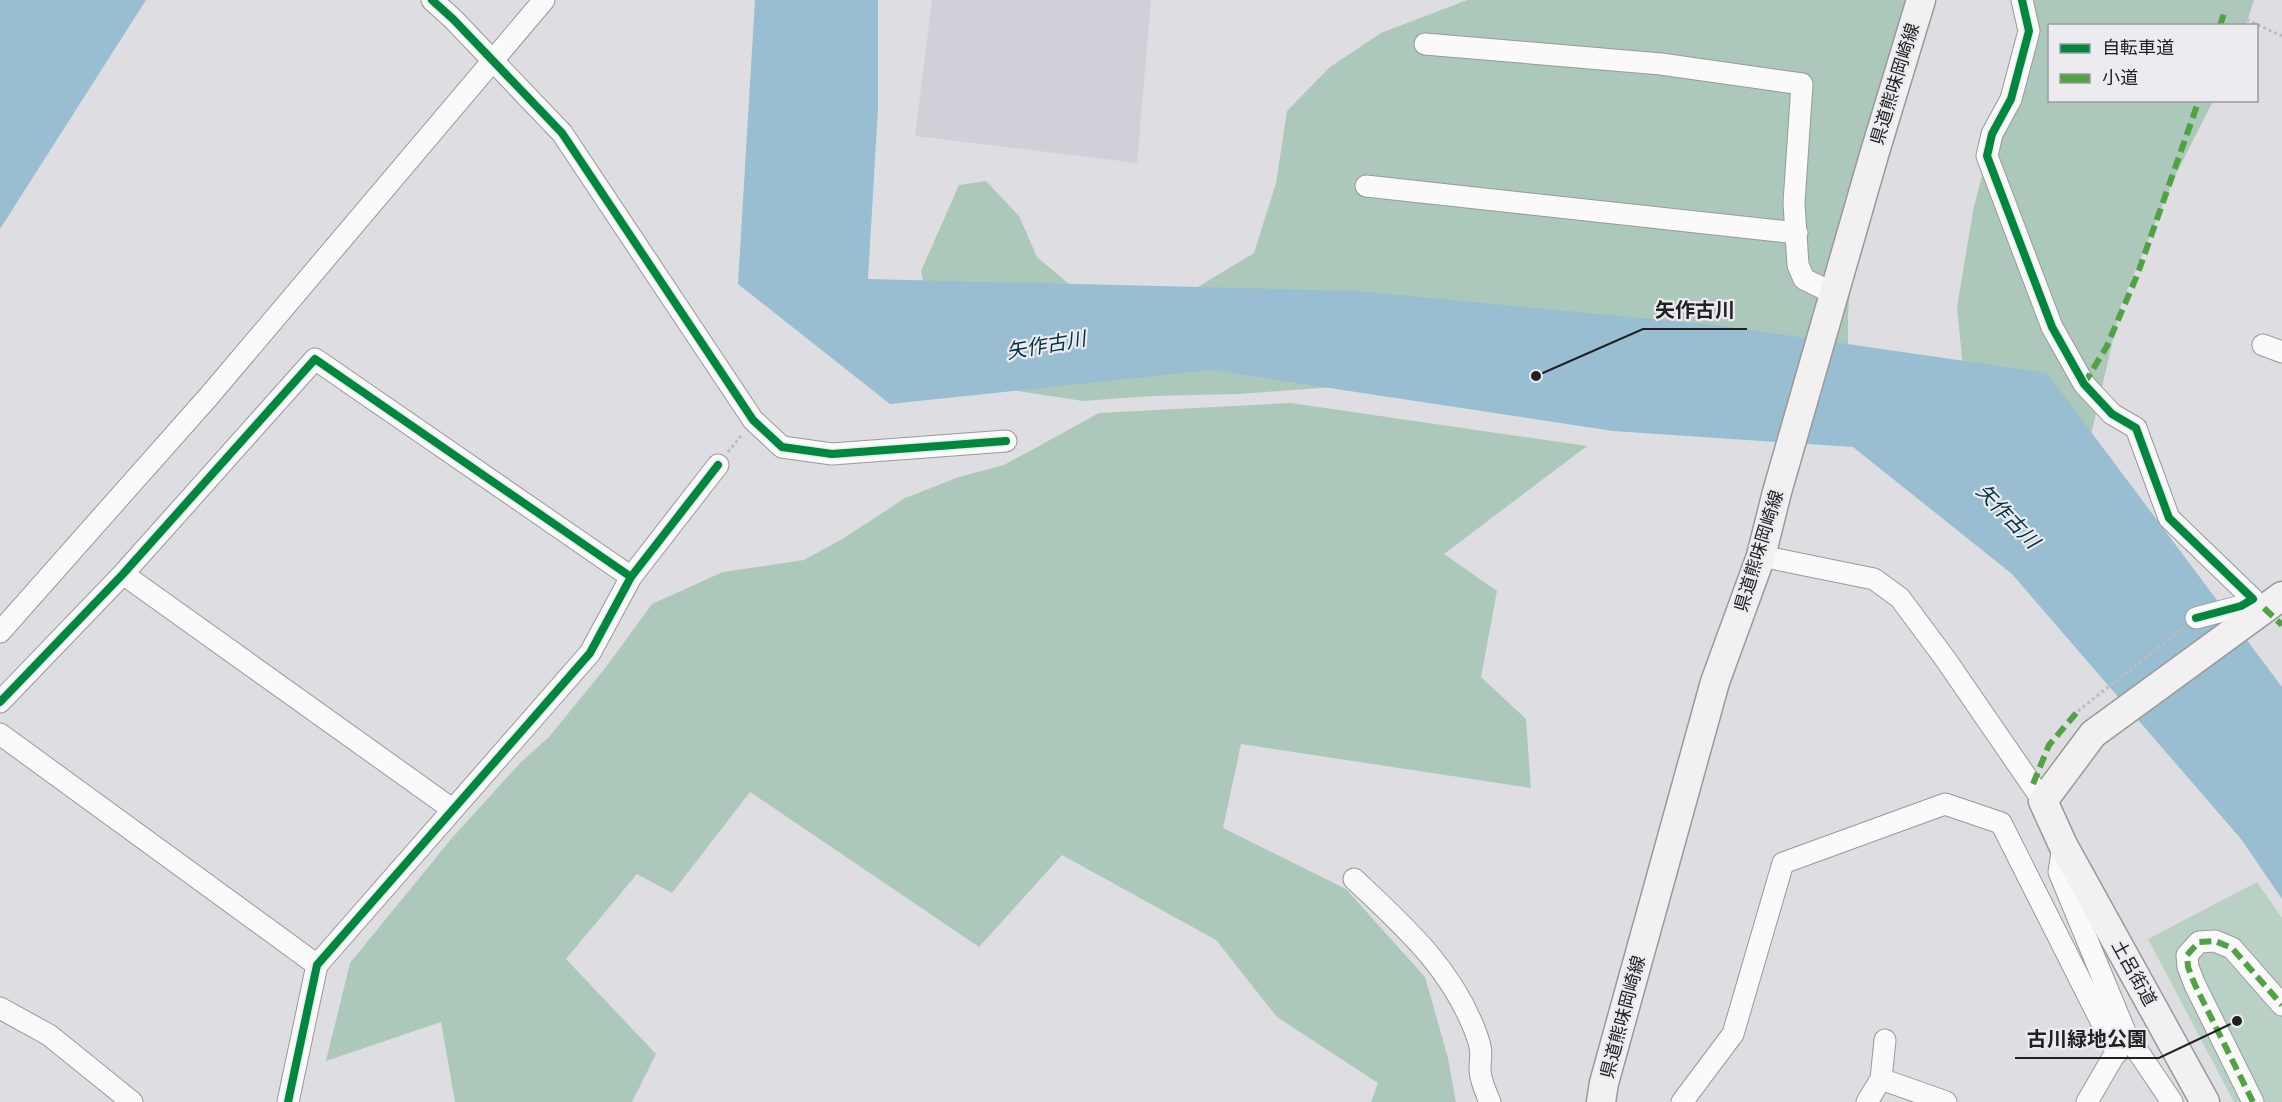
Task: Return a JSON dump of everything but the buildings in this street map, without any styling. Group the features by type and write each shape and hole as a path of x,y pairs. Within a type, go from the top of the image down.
{"main road":[{"name":"県道熊味岡崎線","path":"1601,1102 1604,1083 1714,682 1761,556 1777,492 1921,0"},
{"path":"2043,801 2085,722 2266,601"},
{"name":"土呂街道","path":"2043,801 2063,844 2205,1102"}],"street":[{"path":"432,0 562,133 753,420 782,447 832,454 1006,441"},
{"path":"0,632 210,395 544,0"},
{"path":"2022,0 2029,31 2012,99 1992,134 1987,156 2052,327 2084,384 2112,414 2136,429 2169,518 2266,601"},
{"path":"1425,44 1662,64 1802,84 1794,203 1798,265 1803,279 1835,294"},
{"path":"1366,186 1797,233"},
{"path":"0,702 123,574 315,359 632,577"},
{"path":"288,1102 317,965 590,653 632,577 718,465"},
{"path":"1761,556 1874,579 1900,598 1946,660 2043,801"},
{"path":"123,574 452,809"},
{"path":"2196,618 2266,601"},
{"path":"0,734 317,965"},
{"path":"1682,1102 1733,1034 1783,862 1945,804 2001,823 2122,1043 2172,1102"},
{"path":"2063,844 2060,872 2122,1043"},
{"path":"1354,879 1413,936 1442,968 1455,987 1472,1021 1482,1049 1480,1072 1490,1102"},
{"path":"2253,1102 2195,985 2188,967 2187,955 2199,942 2215,940 2232,948 2282,1005"},
{"path":"0,1008 49,1035 132,1102"},
{"path":"1868,1102 1881,1079 1886,1040"},
{"path":"2087,1102 2122,1043"},
{"path":"1881,1079 1946,1102"}],"path":[{"path":"2225,10 2256,24"},
{"path":"2258,25 2282,36"},
{"path":"718,465 753,420"},
{"path":"2085,722 2196,618"}],"shaded area":[{"path":"932,0 1151,0 1137,163 915,136"}],"green space":[{"path":"1467,0 1917,0 1855,214 1848,315 1848,376 1429,380 1239,394 1152,396 1083,401 1011,390 932,327 921,271 959,185 986,181 1019,216 1037,257 1101,311 1178,299 1254,253 1276,183 1287,111 1330,67 1381,33"},
{"path":"2029,0 2254,0 2246,24 2048,24 2048,102 2212,102 2175,176 2121,305 2091,435 1964,379 1957,307 1974,206"},
{"path":"1291,403 1587,446 1444,554 1497,591 1481,677 1526,719 1531,788 1241,744 1223,828 1346,889 1425,977 1448,1058 1456,1102 1371,1102 1378,1083 1277,1017 1216,940 1062,855 979,947 750,792 672,893 637,874 566,959 656,1054 632,1102 455,1102 441,1022 326,1061 350,963 452,838 521,762 549,737 606,667 652,604 723,572 804,560 844,538 905,498 959,477 1004,465 1099,413"},
{"path":"2257,882 2282,918 2282,1102 2234,1102 2148,939"}],"water":[{"path":"0,0 146,0 0,229"},
{"path":"755,0 878,0 878,108 868,279 1359,291 1716,325 2047,373 2282,687 2282,899 2241,839 2012,574 1853,447 1613,431 1211,370 890,404 738,284"}],"marked path":[{"path":"2221,24 2225,10"},
{"path":"2084,384 2107,346 2138,273 2198,102"},
{"path":"2264,608 2282,625"},
{"path":"2033,784 2049,745 2078,711"},
{"path":"2253,1102 2195,985 2188,967 2187,955 2199,942 2215,941 2232,948 2282,1005"}],"cycle path":[{"path":"432,0 562,133 753,420 782,447 832,454 1006,441"},
{"path":"2022,0 2029,31 2011,99 1992,134 1987,156 2052,327 2084,384 2112,414 2136,428 2169,518 2253,599 2241,606 2196,618"},
{"path":"0,702 123,574 315,359 631,577"},
{"path":"288,1102 317,965 590,653 631,577 718,465"}],"place":[{"name":"矢作古川","path":"1536,376"},
{"name":"古川緑地公園","path":"2237,1021"}]}
